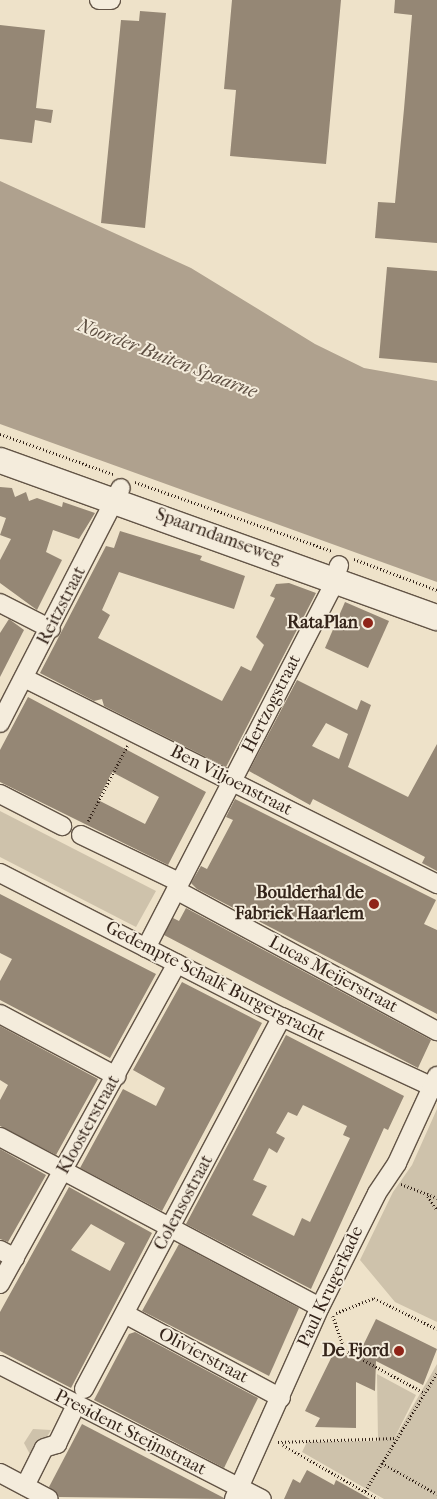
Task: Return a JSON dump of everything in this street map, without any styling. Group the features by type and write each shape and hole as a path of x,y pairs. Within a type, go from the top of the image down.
{"main road":[{"name":"Spaarndamseweg","path":"0,445 342,564 437,601"},
{"name":"Spaarndamseweg","path":"0,460 119,485"},
{"name":"Spaarndamseweg","path":"342,564 437,617"}],"street":[{"path":"99,0 111,0"},
{"name":"Reitzstraat","path":"0,723 51,629 119,485"},
{"name":"Hertzogstraat","path":"146,948 342,564"},
{"path":"0,603 51,629"},
{"name":"Ben Viljoenstraat","path":"24,678 135,732 231,783 437,884"},
{"path":"0,794 62,826"},
{"name":"Lucas Meijerstraat","path":"81,835 437,1031"},
{"name":"Gedempte Schalk Burgergracht","path":"0,873 282,1017 435,1085"},
{"name":"Kloosterstraat","path":"0,1284 8,1254 64,1170 177,964"},
{"path":"0,1014 116,1076"},
{"name":"Colensostraat","path":"84,1389 126,1314 282,1017"},
{"name":"Paul Krugerkade","path":"237,1494 281,1398 326,1310 435,1085"},
{"path":"0,1137 326,1310"},
{"name":"Olivierstraat","path":"126,1314 281,1398"},
{"name":"President Steijnstraat","path":"0,1365 237,1494 262,1499"},
{"path":"25,1486 44,1448 57,1444 76,1405"},
{"path":"0,1472 49,1499"}],"path":[{"path":"0,434 119,485 342,564 437,590"},
{"path":"81,835 135,732"},
{"path":"396,1182 437,1198"},
{"path":"427,1195 437,1210"},
{"path":"425,1393 345,1350 326,1310 374,1298 437,1328"},
{"path":"365,1491 437,1373"},
{"path":"265,1434 378,1499"},
{"path":"282,1445 306,1440 397,1438"},
{"path":"382,1463 437,1494"}],"shaded area":[{"path":"0,811 156,891 136,927 0,857"},
{"path":"437,1109 437,1322 395,1302 360,1260 393,1192 412,1165"},
{"path":"437,1364 437,1499 384,1499 302,1452 307,1442 378,1441 377,1374 416,1395 393,1441"},
{"path":"33,1429 51,1430 33,1460 24,1443"}],"water":[{"name":"Noorder Buiten Spaarne","path":"0,181 191,268 315,344 364,368 437,381 437,582 0,424"}],"building":[{"path":"232,0 341,0 326,164 230,156 236,90 224,89"},
{"path":"395,0 437,0 437,243 375,238 378,202 395,203 412,15 394,13"},
{"path":"140,11 166,13 145,228 101,223 121,20 139,21"},
{"path":"0,25 45,30 36,108 53,110 51,123 35,120 32,143 0,139"},
{"path":"387,267 437,271 437,363 379,358"},
{"path":"0,487 12,488 15,497 26,492 29,501 37,498 62,507 63,502 95,513 79,539 53,530 46,552 62,560 37,610 0,583 0,560 11,539 0,535 6,518 0,516"},
{"path":"120,531 202,556 200,560 245,576 234,609 119,572 102,610 110,615 98,638 222,701 241,666 251,671 264,645 256,637 275,598 270,596 276,584 289,583 316,593 226,767 104,706 102,699 94,701 40,673 106,546 114,548"},
{"path":"345,602 389,621 368,668 325,648"},
{"path":"9,619 24,630 0,677 0,633"},
{"path":"297,680 357,710 361,700 371,705 348,767 408,797 437,744 437,871 422,863 425,857 313,799 310,805 249,771","holes":["326,723 348,734 339,759 312,746"]},
{"path":"28,697 206,792 168,865 0,782 0,750","holes":["112,772 159,797 145,824 98,800"]},
{"path":"235,799 436,900 424,924 437,930 437,1014 197,889 191,883 201,866 207,869 233,820 226,817"},
{"path":"0,894 156,974 110,1058 0,1000 0,981 12,959 0,953"},
{"path":"186,908 431,1040 418,1068 164,935 173,918 179,921"},
{"path":"182,982 262,1023 162,1211 80,1168 123,1089 156,1106 165,1088 133,1070"},
{"path":"0,1026 98,1079 56,1155 0,1126 0,1100 8,1085 0,1080"},
{"path":"286,1035 404,1096 388,1130 384,1128 311,1289 186,1224","holes":["303,1105 347,1126 343,1135 350,1138 310,1222 302,1218 294,1236 252,1215 267,1186 253,1180 269,1148 277,1153 285,1138 276,1133 288,1112 297,1116"]},
{"path":"0,1149 46,1175 8,1242 0,1239"},
{"path":"69,1187 152,1233 71,1388 0,1351 0,1312","holes":["91,1224 125,1243 110,1271 71,1250"]},
{"path":"179,1244 299,1308 269,1376 142,1311"},
{"path":"376,1319 437,1349 423,1385 376,1361 375,1391 356,1382 356,1428 315,1427 320,1418 305,1411 335,1350 356,1360"},
{"path":"135,1332 258,1398 224,1468 94,1400 129,1334"},
{"path":"82,1424 224,1499 59,1497 49,1487"},
{"path":"307,1470 334,1485 336,1480 370,1499 284,1499 293,1479 300,1483"}],"place":[{"name":"RataPlan","path":"368,623"},
{"name":"Boulderhal de Fabriek Haarlem","path":"374,904"},
{"name":"De Fjord","path":"399,1351"}]}
